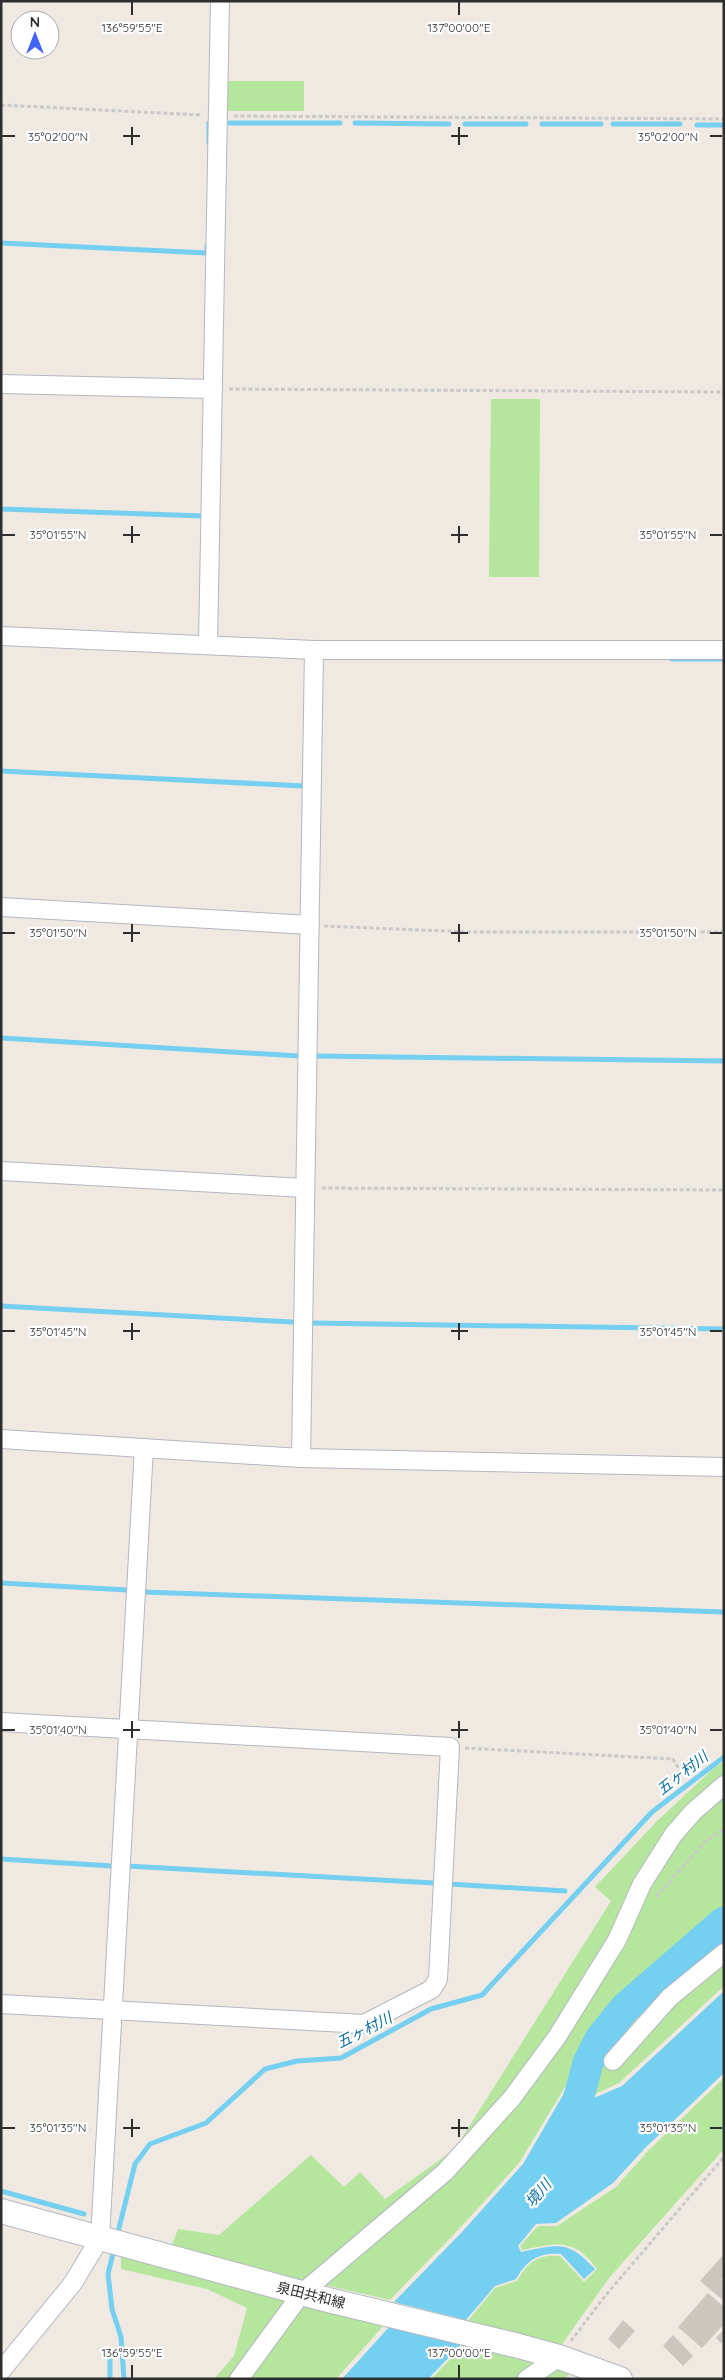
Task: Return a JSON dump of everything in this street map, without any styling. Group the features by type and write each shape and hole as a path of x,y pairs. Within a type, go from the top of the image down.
{"main road":[{"name":"泉田共和線","path":"1,2211 311,2296 458,2330 559,2357 620,2379"}],"street":[{"path":"208,645 220,1"},
{"path":"1,384 213,389"},
{"path":"1,636 314,650 724,650"},
{"path":"301,1458 314,650"},
{"path":"1,907 310,925"},
{"path":"1,1171 304,1188"},
{"path":"1,1439 301,1458 724,1467"},
{"path":"1,2372 73,2283 102,2239 111,2010 144,1448"},
{"path":"1,1722 450,1747 438,1979 432,1989 364,2024 1,2004"},
{"path":"239,2379 311,2296 445,2172 512,2098 557,2037 617,1940 642,1884 673,1835 693,1812 724,1785"},
{"path":"613,2062 670,1998 724,1953"},
{"path":"527,2379 559,2357"}],"path":[{"path":"1,105 218,116 724,119"},
{"path":"213,389 724,392"},
{"path":"310,925 470,932 724,932"},
{"path":"304,1188 724,1190"},
{"path":"450,1747 673,1759 680,1771"},
{"path":"654,1898 705,1842 724,1829"},
{"path":"559,2357 605,2296 724,2157"}],"green space":[{"path":"223,81 304,81 304,111 227,111 222,107"},
{"path":"491,399 540,399 539,577 489,577"},
{"path":"724,1762 724,1986 619,2083 591,2096 600,2062 585,2054 519,2163 458,2230 390,2300 303,2280 172,2245 178,2229 219,2235 311,2155 344,2187 360,2172 385,2199 455,2149 611,1901 595,1887 656,1822 715,1767"},
{"path":"724,2078 724,2149 609,2278 560,2347 468,2321 495,2288 517,2281 530,2264 540,2258 560,2256 584,2282 597,2269 589,2259 572,2247 555,2244 522,2250 520,2246 538,2226 557,2226 616,2187 648,2151"},
{"path":"121,2252 385,2324 336,2379 214,2379 234,2356 247,2308 207,2289 121,2269"},
{"path":"464,2345 571,2373 563,2379 431,2379"}],"water":[{"name":"境川","path":"724,1991 724,2073 645,2148 613,2183 556,2223 536,2224 518,2246 521,2252 553,2246 569,2249 585,2259 595,2269 584,2279 561,2254 540,2256 529,2262 516,2279 495,2286 466,2320 394,2302 462,2232 523,2164 585,2057 598,2063 587,2101 622,2086"},
{"path":"390,2326 461,2345 428,2379 342,2379"}],"building":[{"path":"724,2254 724,2276 721,2280 724,2282 724,2301 700,2281"},
{"path":"708,2293 724,2307 724,2324 702,2348 678,2327"},
{"path":"623,2320 635,2331 619,2349 608,2339"},
{"path":"724,2329 724,2340 721,2343 716,2338"},
{"path":"673,2335 693,2356 683,2366 663,2346"}],"waterway":[{"path":"209,123 209,143"},
{"path":"230,123 340,123"},
{"path":"355,123 449,124"},
{"path":"465,124 526,124"},
{"path":"542,124 601,124"},
{"path":"613,124 680,124"},
{"path":"697,125 724,125"},
{"path":"1,243 207,253 207,246"},
{"path":"1,509 204,516"},
{"path":"672,659 724,659"},
{"path":"1,771 304,786 304,781"},
{"path":"1,1038 299,1056"},
{"path":"315,1056 724,1061"},
{"path":"1,1306 292,1322"},
{"path":"310,1323 724,1329"},
{"path":"1,1583 127,1590"},
{"path":"143,1592 724,1612"},
{"name":"五ヶ村川","path":"117,2236 135,2164 150,2144 206,2123 265,2069 297,2061 341,2058 431,2009 482,1995 652,1812 724,1757"},
{"path":"1,1859 112,1866"},
{"path":"127,1866 434,1883"},
{"path":"449,1884 565,1891"},
{"path":"578,2100 588,2063 600,2039 625,2008 724,1922"},
{"path":"1,2191 84,2214"},
{"name":"五ヶ村川","path":"114,2249 108,2274 112,2309 121,2337 124,2379"},
{"path":"110,2351 110,2379"}]}
